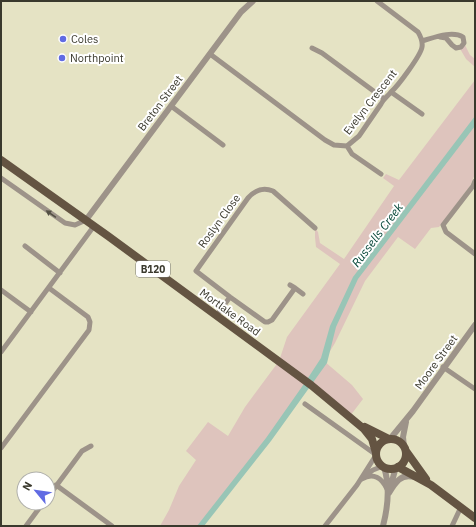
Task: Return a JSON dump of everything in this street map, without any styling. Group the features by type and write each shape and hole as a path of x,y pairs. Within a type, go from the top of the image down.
{"main road":[{"name":"Mortlake Road","path":"1,160 86,220 311,385 360,424 389,439"},
{"name":"Mortlake Road","path":"360,424 369,434 376,454"},
{"path":"376,454 380,444 389,439"},
{"name":"B120","path":"389,439 400,442 418,470 432,485"},
{"path":"397,467 404,460 405,449"},
{"name":"B120","path":"376,454 379,462 384,467 397,467 432,485 475,518"}],"street":[{"name":"Breton Street","path":"86,220 241,12 252,1"},
{"path":"377,1 418,32 422,41 453,34 458,34 463,38 463,45 457,48 446,38 440,37"},
{"path":"452,45 452,38 458,34"},
{"name":"Evelyn Crescent","path":"210,54 325,140 334,145 347,146 359,136 381,104 383,98 391,92 419,55 422,41"},
{"path":"312,48 322,53 383,98"},
{"path":"391,92 422,114"},
{"path":"171,106 223,145"},
{"path":"347,146 356,157 381,174"},
{"path":"1,178 65,224 75,225 86,220"},
{"path":"475,182 443,225 446,232 475,254"},
{"name":"Roslyn Close","path":"295,288 273,319 265,322 196,271 252,193 262,189 267,188 273,191 315,228"},
{"path":"1,352 94,226"},
{"path":"25,246 60,272"},
{"path":"290,285 303,294"},
{"path":"1,448 89,330 90,322 88,317 49,288"},
{"path":"1,290 31,312"},
{"path":"216,316 230,297"},
{"name":"Moore Street","path":"389,439 475,324"},
{"path":"444,367 475,390"},
{"path":"305,404 376,454 357,485"},
{"name":"Moore Street","path":"405,449 403,431 412,410"},
{"path":"91,446 82,451 56,485 112,526"},
{"path":"325,526 361,480 373,470 384,467 388,494"},
{"path":"383,526 388,494 397,467"},
{"path":"361,480 370,476 376,477 383,482 388,494"},
{"path":"388,494 396,482 402,477 411,476 421,479"},
{"path":"452,526 461,507"},
{"path":"26,526 37,511"}],"shaded area":[{"path":"464,43 470,55 475,59 475,67 466,59 459,47"},
{"path":"475,80 475,174 470,186 439,227 431,228 415,249 398,237 365,281 335,343 324,361 352,385 363,399 350,416 309,383 202,526 160,526 169,510 179,486 196,460 186,451 208,422 228,436 245,407 279,361 287,337 340,264 316,247 315,228 318,232 320,243 344,259 394,186 383,178 386,174 399,180"}],"water":[{"path":"475,116 475,126 358,279 336,327 327,363 271,441 204,526 197,526 266,438 321,358 330,326 353,277"}],"place":[{"name":"Coles","path":"63,39"},
{"name":"Northpoint","path":"62,58"}],"water label":[{"name":"Russells Creek","path":"377,235"}]}
